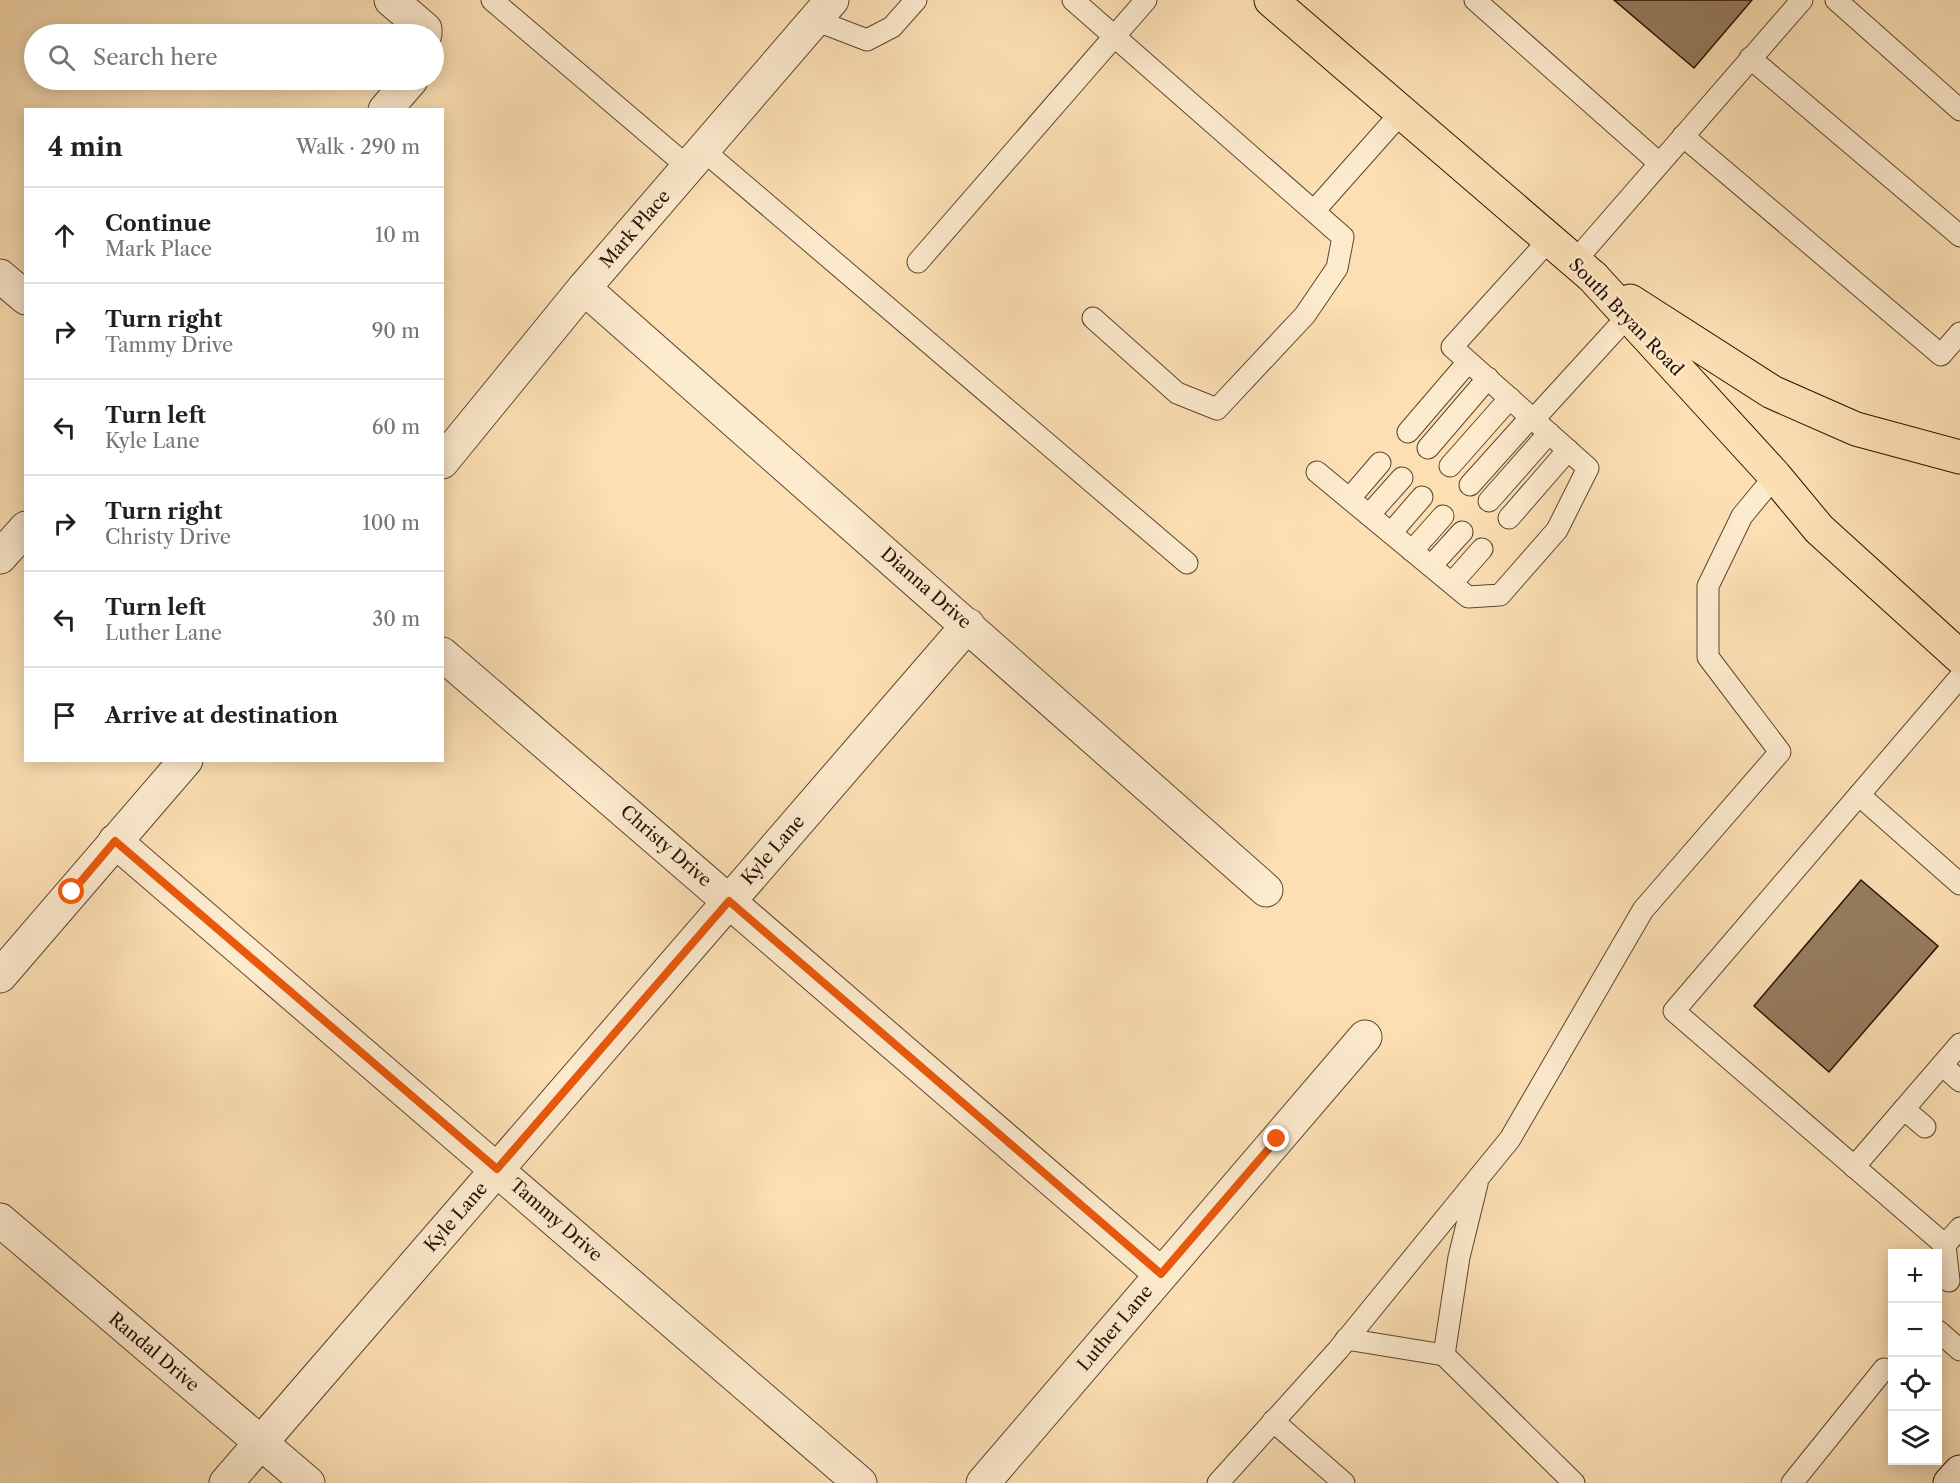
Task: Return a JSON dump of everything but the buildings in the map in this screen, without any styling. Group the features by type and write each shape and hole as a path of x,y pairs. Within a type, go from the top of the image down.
{"main road":[{"name":"South Bryan Road","path":"1271,0 1584,269 1774,476 1821,531 1960,657"},
{"path":"1584,269 1772,392 1856,429 1960,458"}],"street":[{"path":"391,0 419,24"},
{"name":"Mark Place","path":"444,460 584,288 823,10"},
{"path":"387,108 402,90"},
{"path":"0,276 24,296"},
{"name":"Dianna Drive","path":"584,288 1266,890"},
{"path":"0,557 24,530"},
{"name":"Kyle Lane","path":"226,1483 968,625"},
{"name":"Christy Drive","path":"444,656 1161,1274"},
{"path":"0,976 184,762"},
{"name":"Tammy Drive","path":"115,841 860,1483"},
{"name":"Luther Lane","path":"983,1483 1365,1038"},
{"name":"Randal Drive","path":"0,1220 308,1483"},
{"path":"1950,1483 1960,1472"}],"lane":[{"path":"492,0 696,158 1187,563"},
{"path":"823,10 867,40 892,27 916,0"},
{"path":"1072,0 1115,35 1343,237 1337,268 1305,315 1217,409 1177,393 1093,318"},
{"path":"918,262 1146,0"},
{"path":"1475,0 1659,163"},
{"path":"1584,269 1659,163 1802,0"},
{"path":"1836,0 1960,110"},
{"path":"1750,58 1960,236"},
{"path":"1314,211 1401,113"},
{"path":"1683,136 1941,355 1960,333"},
{"path":"1317,472 1468,597 1500,595 1557,530 1588,468 1452,346 1549,240"},
{"path":"1470,485 1538,423 1628,316"},
{"path":"1408,432 1468,362"},
{"path":"1428,448 1488,378"},
{"path":"1450,466 1510,398"},
{"path":"1489,501 1538,423"},
{"path":"1509,518 1568,450"},
{"path":"1350,498 1380,463"},
{"path":"1218,1483 1346,1339 1510,1139 1642,910 1780,752 1708,657 1708,586 1742,516 1774,476"},
{"path":"1370,515 1402,478"},
{"path":"1391,532 1422,497"},
{"path":"1412,550 1443,516"},
{"path":"1431,566 1462,531"},
{"path":"1452,583 1482,549"},
{"path":"1949,1289 1945,1245 1674,1011 1960,677"},
{"path":"1859,795 1960,884"},
{"path":"1854,1167 1960,1044"},
{"path":"1942,1065 1960,1081"},
{"path":"1904,1109 1925,1128"},
{"path":"1444,1355 1459,1257 1478,1178"},
{"path":"1945,1245 1960,1228"},
{"path":"1942,1334 1960,1350"},
{"path":"1346,1339 1444,1355 1574,1483"},
{"path":"1792,1483 1884,1369"},
{"path":"1273,1421 1344,1483"}],"route":[{"path":"72,892 115,841 497,1169 729,901 1161,1274 1277,1139"}]}
